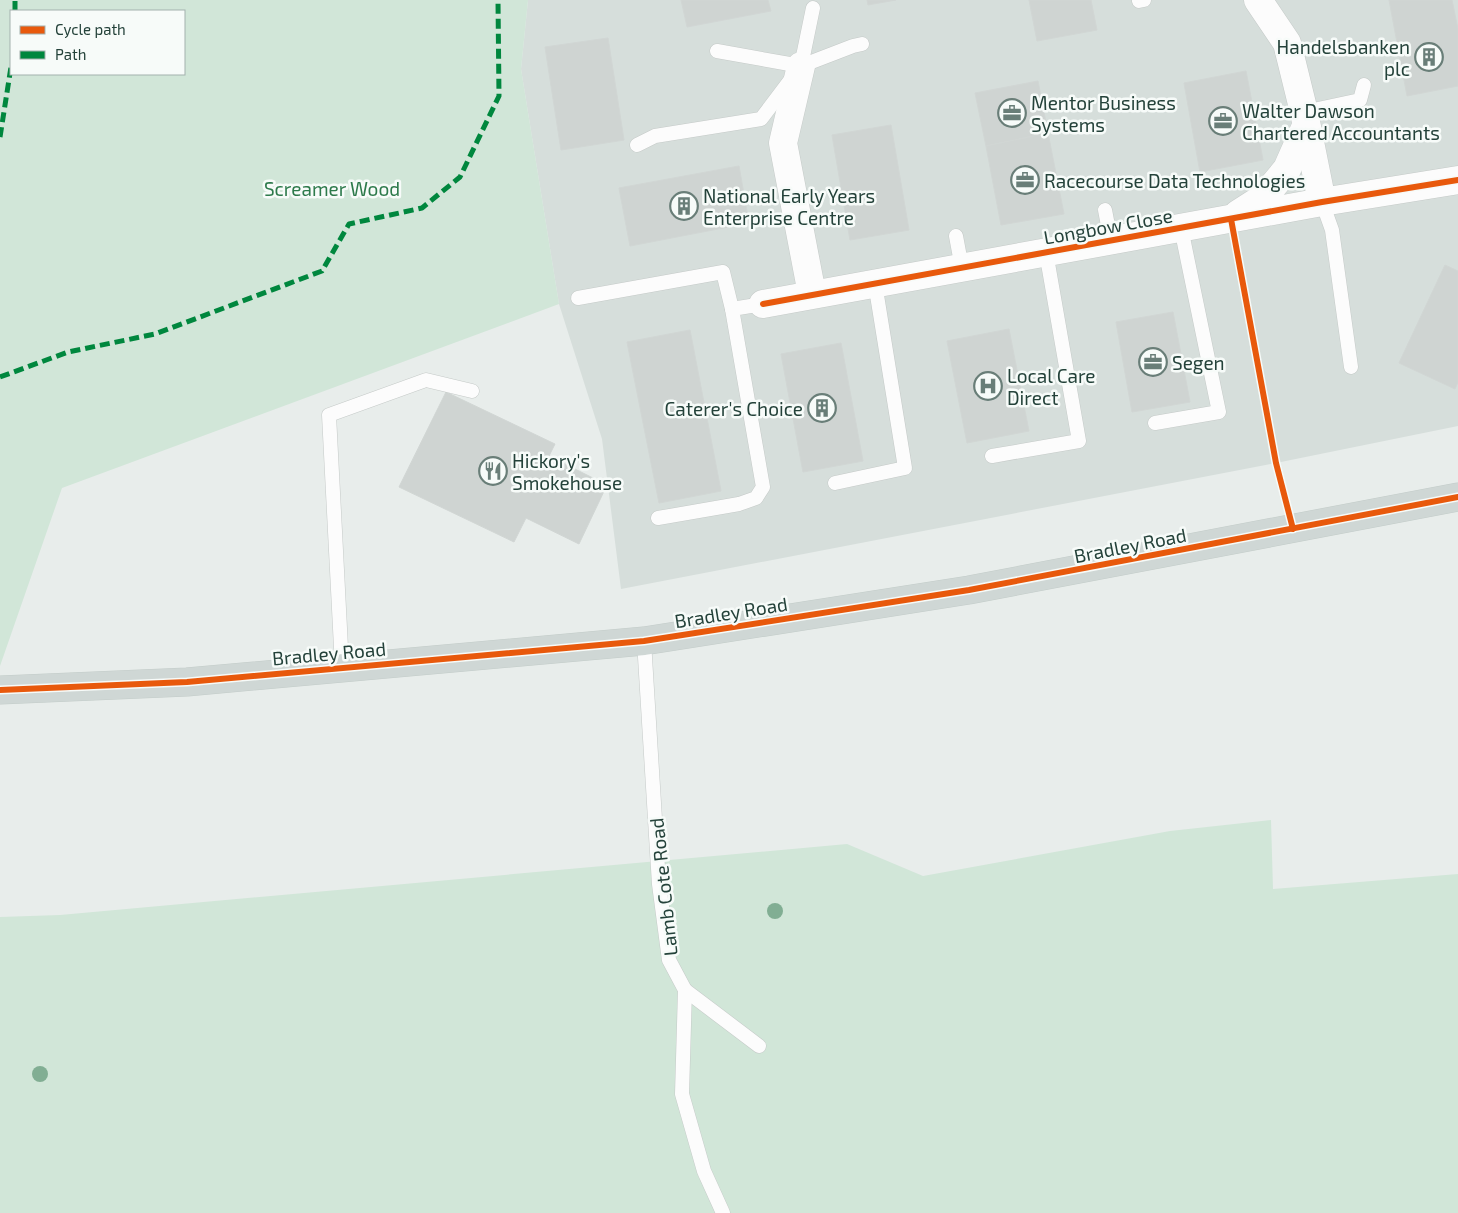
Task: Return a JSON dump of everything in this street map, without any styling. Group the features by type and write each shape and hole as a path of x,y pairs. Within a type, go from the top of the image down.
{"main road":[{"name":"Bradley Road","path":"0,690 186,682 644,641 969,590 1458,497"}],"street":[{"path":"1258,0 1287,43 1322,202"},
{"path":"801,66 783,143 812,294"},
{"name":"Longbow Close","path":"1231,218 1263,198 1287,169 1305,119"},
{"name":"Longbow Close","path":"763,304 1231,218 1458,180"}],"lane":[{"path":"637,146 655,136 761,119 801,66 813,8"},
{"path":"717,51 801,66 862,44"},
{"path":"1305,119 1360,100 1364,85"},
{"path":"1322,202 1332,230 1351,367"},
{"path":"1105,210 1111,241"},
{"path":"1156,423 1219,412 1181,228"},
{"path":"956,236 962,268"},
{"path":"992,456 1080,441 1046,252"},
{"path":"578,298 723,272 732,309 763,487 756,498 738,504 658,518"},
{"path":"836,483 905,468 876,283"},
{"path":"732,309 763,304"},
{"path":"342,667 330,415 426,380 472,391"},
{"name":"Lamb Cote Road","path":"644,641 659,884 669,960 684,990 682,1094 704,1171 723,1213"},
{"path":"684,990 759,1046"}],"shaded area":[{"path":"528,0 1458,0 1458,426 1276,463 621,589 602,439 559,304 521,69"}],"green space":[{"name":"Screamer Wood","path":"0,0 528,0 521,69 559,304 62,488 0,666"},
{"path":"1271,820 1273,889 1458,874 1458,1213 0,1213 0,917 60,915 847,844 923,876 1170,831"}],"building":[{"path":"681,0 768,0 771,11 687,27"},
{"path":"867,0 896,0 868,5"},
{"path":"1029,0 1091,0 1097,30 1037,41"},
{"name":"Handelsbanken plc","path":"1389,0 1452,0 1458,29 1458,86 1407,96"},
{"path":"608,38 624,140 561,150 545,47"},
{"name":"Walter Dawson Chartered Accountants","path":"1246,71 1263,160 1200,172 1184,83"},
{"name":"Mentor Business Systems","path":"1038,81 1048,133 986,146 975,93"},
{"path":"891,125 909,230 850,240 832,135"},
{"name":"Racecourse Data Technologies","path":"1048,133 1064,214 1001,225 986,146"},
{"name":"National Early Years Enterprise Centre","path":"739,166 749,223 630,246 619,188"},
{"path":"1445,265 1458,271 1458,382 1455,389 1399,363"},
{"name":"Segen","path":"1173,312 1190,402 1132,412 1116,322"},
{"name":"Local Care Direct","path":"1009,329 1029,431 967,443 947,341"},
{"path":"690,330 721,491 659,503 627,342"},
{"name":"Caterer's Choice","path":"841,343 863,461 803,472 781,354"},
{"name":"Hickory's Smokehouse","path":"446,392 555,444 549,456 607,485 579,544 526,518 514,542 399,487"}],"marked path":[{"path":"15,0 15,10"},
{"path":"0,377 68,352 155,334 322,271 349,224 422,208 460,177 499,96 498,0"},
{"path":"0,137 10,73"}],"cycle path":[{"path":"763,304 1322,202 1458,180"},
{"path":"1231,219 1276,463 1293,529"},
{"path":"0,690 187,682 644,641 969,590 1458,497"}],"place":[{"name":"Handelsbanken plc","path":"1429,57"},
{"name":"Mentor Business Systems","path":"1012,113"},
{"name":"Walter Dawson Chartered Accountants","path":"1223,121"},
{"name":"Racecourse Data Technologies","path":"1025,180"},
{"name":"National Early Years Enterprise Centre","path":"684,206"},
{"name":"Segen","path":"1153,362"},
{"name":"Local Care Direct","path":"988,386"},
{"name":"Caterer's Choice","path":"822,408"},
{"name":"Hickory's Smokehouse","path":"493,471"}]}
